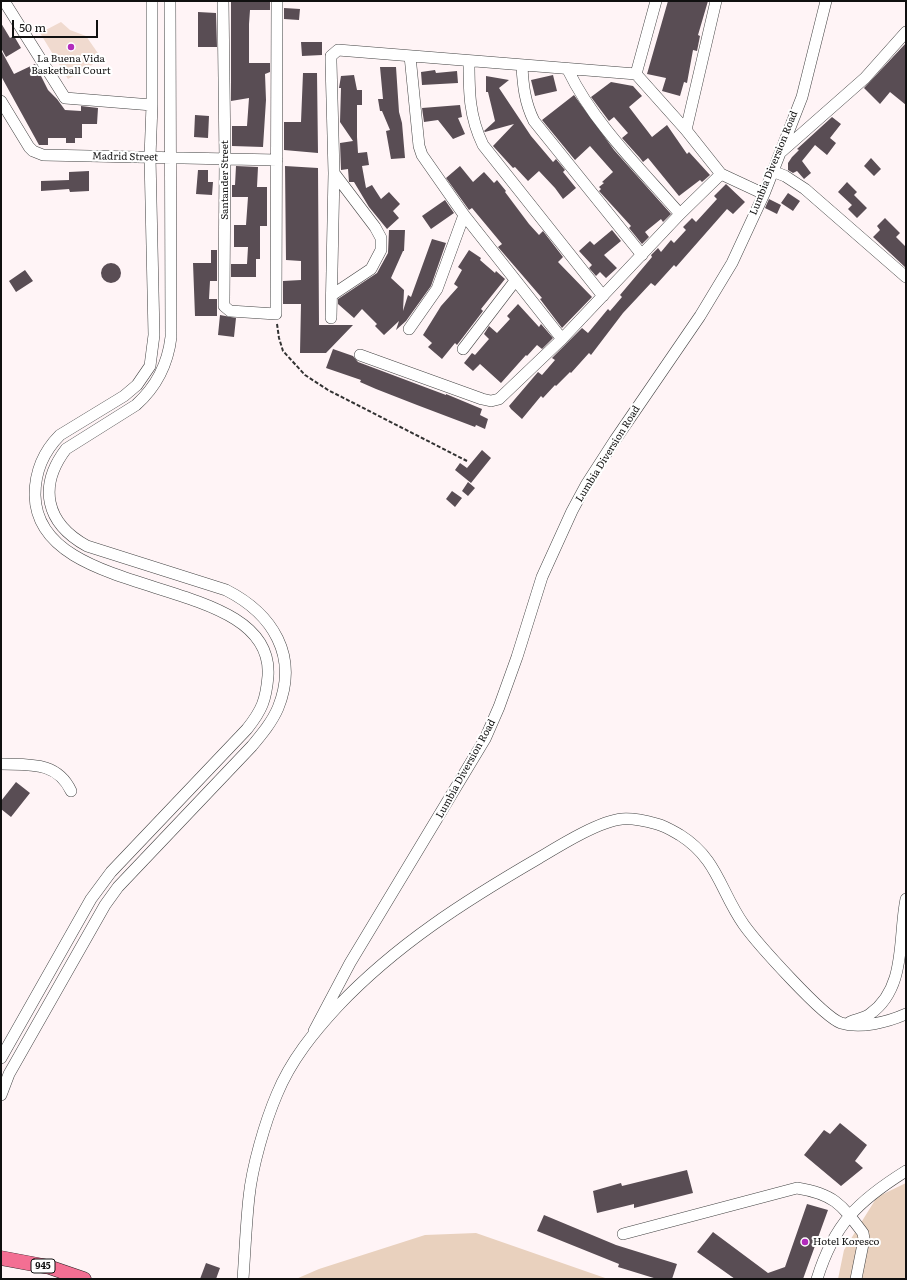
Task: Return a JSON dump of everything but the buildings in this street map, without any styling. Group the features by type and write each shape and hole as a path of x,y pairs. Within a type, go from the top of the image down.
{"main road":[{"name":"945","path":"1,1258 49,1267 84,1279"}],"street":[{"path":"4,1 65,98 152,105"},
{"path":"1,1058 91,899 129,851 248,729 263,707 267,691 268,669 266,657 259,644 242,624 228,615 208,606 107,571 83,561 67,552 53,541 44,528 37,512 35,485 39,466 52,442 60,435 124,396 137,385 150,366 154,335 150,157 152,105 152,1"},
{"path":"1,1095 10,1074 105,905 130,873 252,746 268,725 278,708 284,688 285,666 280,643 268,623 255,608 244,599 226,590 87,546 73,538 64,530 56,518 50,503 48,492 50,481 59,459 66,449 136,405 146,396 155,383 170,351 170,1"},
{"name":"Santander Street","path":"223,1 225,159 224,306 227,309 234,311 276,314"},
{"path":"276,314 277,1"},
{"path":"636,74 656,1"},
{"path":"686,130 716,1"},
{"name":"Lumbia Diversion Road","path":"314,1031 350,963 485,739 518,657 542,577 586,485 700,316 732,263 764,194 802,96 826,1"},
{"path":"779,154 865,78 906,32"},
{"path":"331,318 334,173 331,62 334,52 342,49 568,70 636,74 686,130 721,174 764,194"},
{"path":"410,56 419,146 428,164 464,215 562,339"},
{"path":"469,60 471,114 475,129 484,145 602,296"},
{"path":"522,66 523,88 527,107 534,121 642,254"},
{"path":"568,70 603,126 680,214"},
{"name":"Madrid Street","path":"1,101 29,147 38,153 48,155 277,160"},
{"path":"772,171 785,176 805,189 906,277"},
{"path":"332,295 370,269 382,250 381,238 375,227 334,173"},
{"path":"360,355 491,401 504,396 562,339 680,214 721,174"},
{"path":"409,329 437,289 464,215"},
{"path":"463,349 515,281"},
{"path":"152,293 170,292"},
{"path":"1,764 27,764 45,767 60,775 66,781 71,791"},
{"path":"243,1279 249,1195 265,1131 277,1093 314,1031 382,964 430,926 494,884 547,854 581,835 620,819 633,819 662,825 698,848 710,863 744,925 758,942 824,1012 834,1019 846,1024 866,1024 893,1020 906,1014"},
{"path":"846,1024 869,1015 876,1008 896,976 900,960 906,899"},
{"path":"817,1279 827,1251 848,1216 880,1187 906,1171"},
{"path":"623,1234 797,1188 827,1195 835,1201 863,1233 864,1239 856,1279"}],"path":[{"path":"276,314 279,338 284,351 305,375 328,390 467,461"}],"shaded area":[{"name":"La Buena Vida Basketball Court","path":"61,22 70,30 86,36 102,59 68,79 40,33"},
{"path":"906,1183 906,1279 838,1279 844,1250 877,1197"},
{"path":"476,1233 608,1279 296,1279 319,1269 425,1235"}],"place":[{"name":"La Buena Vida Basketball Court","path":"71,47"},
{"name":"Hotel Koresco","path":"805,1242"}]}
